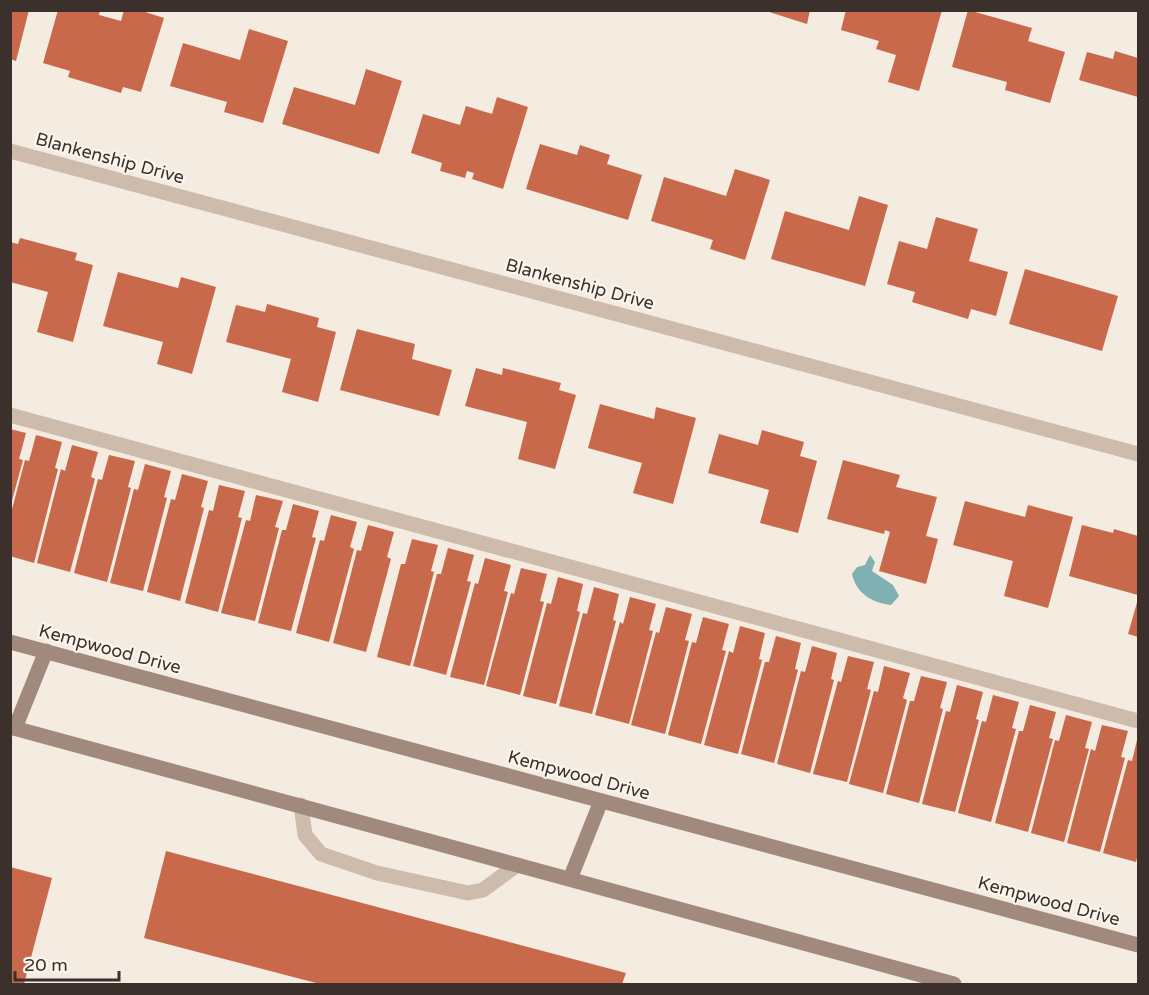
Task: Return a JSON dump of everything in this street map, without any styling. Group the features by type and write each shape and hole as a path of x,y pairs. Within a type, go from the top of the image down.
{"main road":[{"name":"Kempwood Drive","path":"10,642 1138,945"},
{"path":"46,651 13,727 954,984"},
{"path":"570,879 601,801"}],"street":[{"name":"Blankenship Drive","path":"10,151 1138,454"},
{"path":"10,415 1138,721"},
{"path":"302,805 305,835 321,854 377,873 468,893 483,890 518,865"}],"water":[{"path":"870,555 875,562 872,571 893,585 899,596 891,605 877,602 866,596 854,581 852,574 857,567 865,565"}],"building":[{"path":"10,10 29,10 16,61 10,59"},
{"path":"58,10 100,10 99,15 121,21 124,10 139,10 164,18 141,92 123,87 121,93 68,77 70,71 43,63"},
{"path":"763,10 810,10 807,24"},
{"path":"846,10 942,10 919,91 888,82 896,55 876,49 879,41 841,30"},
{"path":"968,10 1032,28 1028,41 1065,52 1050,103 1005,90 1007,82 952,67"},
{"path":"249,29 288,41 263,123 224,112 227,102 170,86 183,43 240,60"},
{"path":"1115,51 1138,58 1138,97 1079,80 1087,52 1113,59"},
{"path":"366,69 402,81 379,154 282,124 294,87 355,105"},
{"path":"497,97 528,107 503,189 472,179 474,173 467,171 465,178 440,171 442,163 411,153 423,114 460,125 466,106 492,114"},
{"path":"540,144 577,155 580,145 610,155 607,164 642,175 628,220 526,189"},
{"path":"735,169 770,180 745,260 710,249 713,240 651,221 664,177 726,196"},
{"path":"859,196 888,205 865,286 771,259 785,211 849,230"},
{"path":"936,217 978,229 969,261 1008,272 996,316 971,309 968,319 912,302 915,292 887,284 899,241 927,249"},
{"path":"20,238 77,253 75,260 93,265 73,342 37,332 48,292 10,282 10,242 18,244"},
{"path":"1025,269 1118,296 1102,351 1009,324"},
{"path":"118,272 178,288 181,277 216,287 192,374 157,364 163,342 103,326"},
{"path":"267,304 319,318 317,327 336,332 318,402 282,392 291,359 226,342 236,305 265,312"},
{"path":"357,329 415,344 412,359 452,370 439,416 340,390"},
{"path":"476,368 502,375 503,368 561,383 559,390 576,395 555,469 518,459 527,422 465,406"},
{"path":"600,404 654,419 656,407 696,418 673,504 633,493 642,463 588,448"},
{"path":"10,429 26,433 19,459 23,460 11,504"},
{"path":"762,430 804,442 800,456 817,461 798,533 760,523 769,490 708,473 719,434 758,445"},
{"path":"36,435 62,442 55,468 58,469 34,563 10,556 10,517 25,460 29,461"},
{"path":"72,445 98,452 91,477 95,479 70,572 37,563 61,469 65,471"},
{"path":"109,455 135,461 128,487 131,488 107,582 74,573 98,479 102,480"},
{"path":"843,460 900,475 896,487 937,497 926,536 938,539 926,584 879,571 890,532 885,530 884,534 827,519"},
{"path":"145,464 171,471 164,497 167,498 143,591 110,583 134,489 138,490"},
{"path":"182,474 208,481 201,507 204,508 180,601 147,592 171,499 175,500"},
{"path":"219,485 245,491 238,517 242,518 218,612 185,603 209,510 213,511"},
{"path":"256,495 283,501 275,527 279,528 255,621 221,613 246,520 250,521"},
{"path":"965,501 1025,517 1028,505 1073,517 1048,608 1004,596 1013,561 953,545"},
{"path":"293,504 319,511 312,537 316,538 291,631 258,623 282,530 286,530"},
{"path":"331,515 357,522 350,547 354,549 329,642 296,633 320,540 324,541"},
{"path":"368,525 394,532 387,557 391,559 366,652 333,643 357,550 361,551"},
{"path":"1082,525 1113,533 1114,529 1138,536 1138,595 1069,576"},
{"path":"412,539 438,545 431,571 434,572 410,666 377,657 401,564 405,564"},
{"path":"448,548 474,555 467,581 471,582 446,675 413,666 437,574 441,574"},
{"path":"485,558 511,565 504,591 508,592 484,685 450,677 475,583 478,584"},
{"path":"521,568 547,574 540,601 544,602 520,695 486,686 511,593 514,594"},
{"path":"558,577 583,584 577,611 580,612 556,704 523,696 547,603 551,604"},
{"path":"594,587 619,594 613,620 616,621 592,714 559,706 583,613 587,614"},
{"path":"630,597 656,604 649,630 653,631 629,724 595,715 620,622 623,624"},
{"path":"1138,599 1138,637 1128,634"},
{"path":"666,607 692,614 685,640 689,641 665,734 631,725 656,632 659,633"},
{"path":"703,617 729,624 722,650 726,651 701,744 668,735 692,642 696,643"},
{"path":"740,626 765,633 759,659 762,660 738,754 704,745 729,651 733,653"},
{"path":"776,636 801,643 795,669 798,670 774,763 741,754 765,662 769,662"},
{"path":"812,646 837,653 831,679 834,680 810,773 777,764 801,671 805,672"},
{"path":"848,656 874,662 867,689 871,690 847,782 813,774 838,681 841,682"},
{"path":"884,666 910,673 903,698 907,700 883,793 849,784 874,691 878,692"},
{"path":"921,676 947,682 940,708 943,709 919,803 886,794 910,701 914,701"},
{"path":"957,685 983,692 976,719 979,720 955,812 922,804 946,711 950,712"},
{"path":"993,695 1019,702 1012,728 1016,729 991,822 958,813 982,721 986,722"},
{"path":"1030,705 1056,712 1049,738 1053,739 1028,832 995,823 1019,731 1023,731"},
{"path":"1066,715 1092,722 1085,748 1089,749 1064,842 1031,833 1055,740 1059,741"},
{"path":"1102,725 1128,731 1121,757 1125,758 1100,852 1067,843 1091,749 1095,751"},
{"path":"1138,736 1138,854 1136,862 1103,853 1128,760 1132,761"},
{"path":"166,851 626,973 622,984 320,984 144,938"},
{"path":"10,867 52,878 24,984 10,984"}]}
